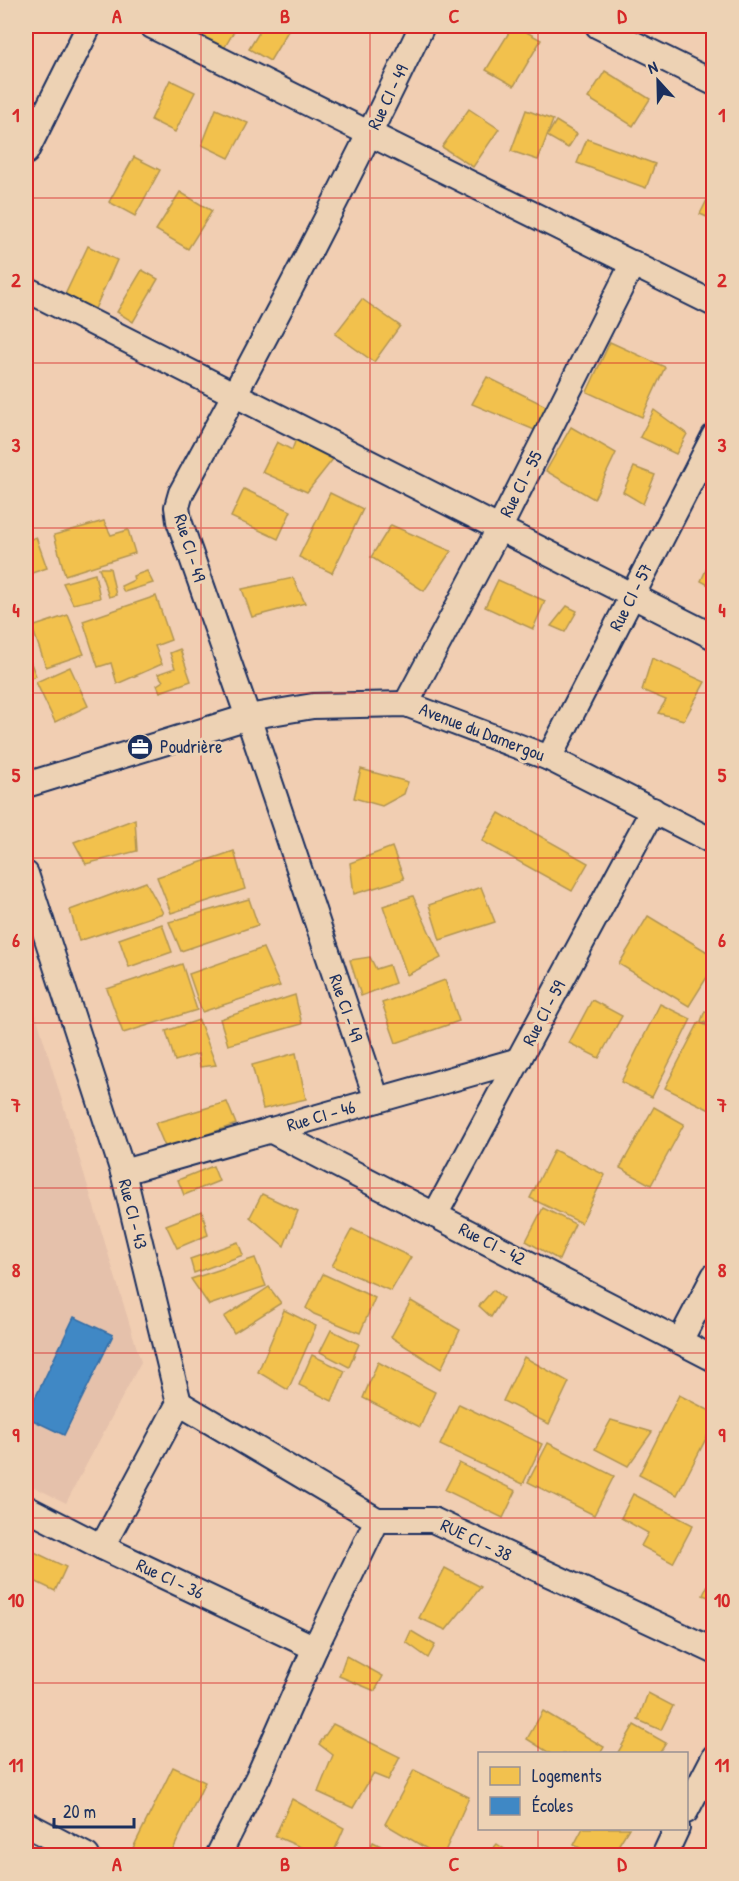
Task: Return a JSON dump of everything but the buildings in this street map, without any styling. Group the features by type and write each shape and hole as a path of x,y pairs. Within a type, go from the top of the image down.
{"street":[{"path":"26,152 89,26"},
{"path":"152,26 714,303"},
{"name":"Rue CI - 49","path":"377,1100 248,717 179,521 177,507 181,494 370,134 422,26"},
{"path":"598,26 714,82"},
{"name":"Rue CI - 55","path":"406,704 499,529 633,263"},
{"path":"26,289 714,637"},
{"name":"Rue CI - 57","path":"549,758 714,436"},
{"name":"Avenue du Damergou","path":"26,785 248,717 313,706 406,704 549,758 714,842"},
{"name":"Rue CI - 59","path":"435,1215 653,810"},
{"name":"Rue CI - 43","path":"26,874 123,1172 178,1403"},
{"name":"Rue CI - 46","path":"123,1172 519,1059"},
{"name":"Rue CI - 42","path":"270,1130 714,1359"},
{"path":"680,1341 714,1276"},
{"path":"102,1547 178,1403 377,1520 315,1648 258,1777 218,1856"},
{"name":"Rue CI - 36","path":"26,1508 102,1547 315,1648"},
{"name":"RUE CI - 38","path":"377,1520 433,1520 714,1651"},
{"path":"688,1808 714,1757"},
{"path":"26,1824 87,1856"},
{"path":"664,1856 676,1830"}],"shaded area":[{"path":"26,982 141,1362 66,1503 26,1483"}],"place":[{"name":"Poudrière","path":"140,747"}]}
